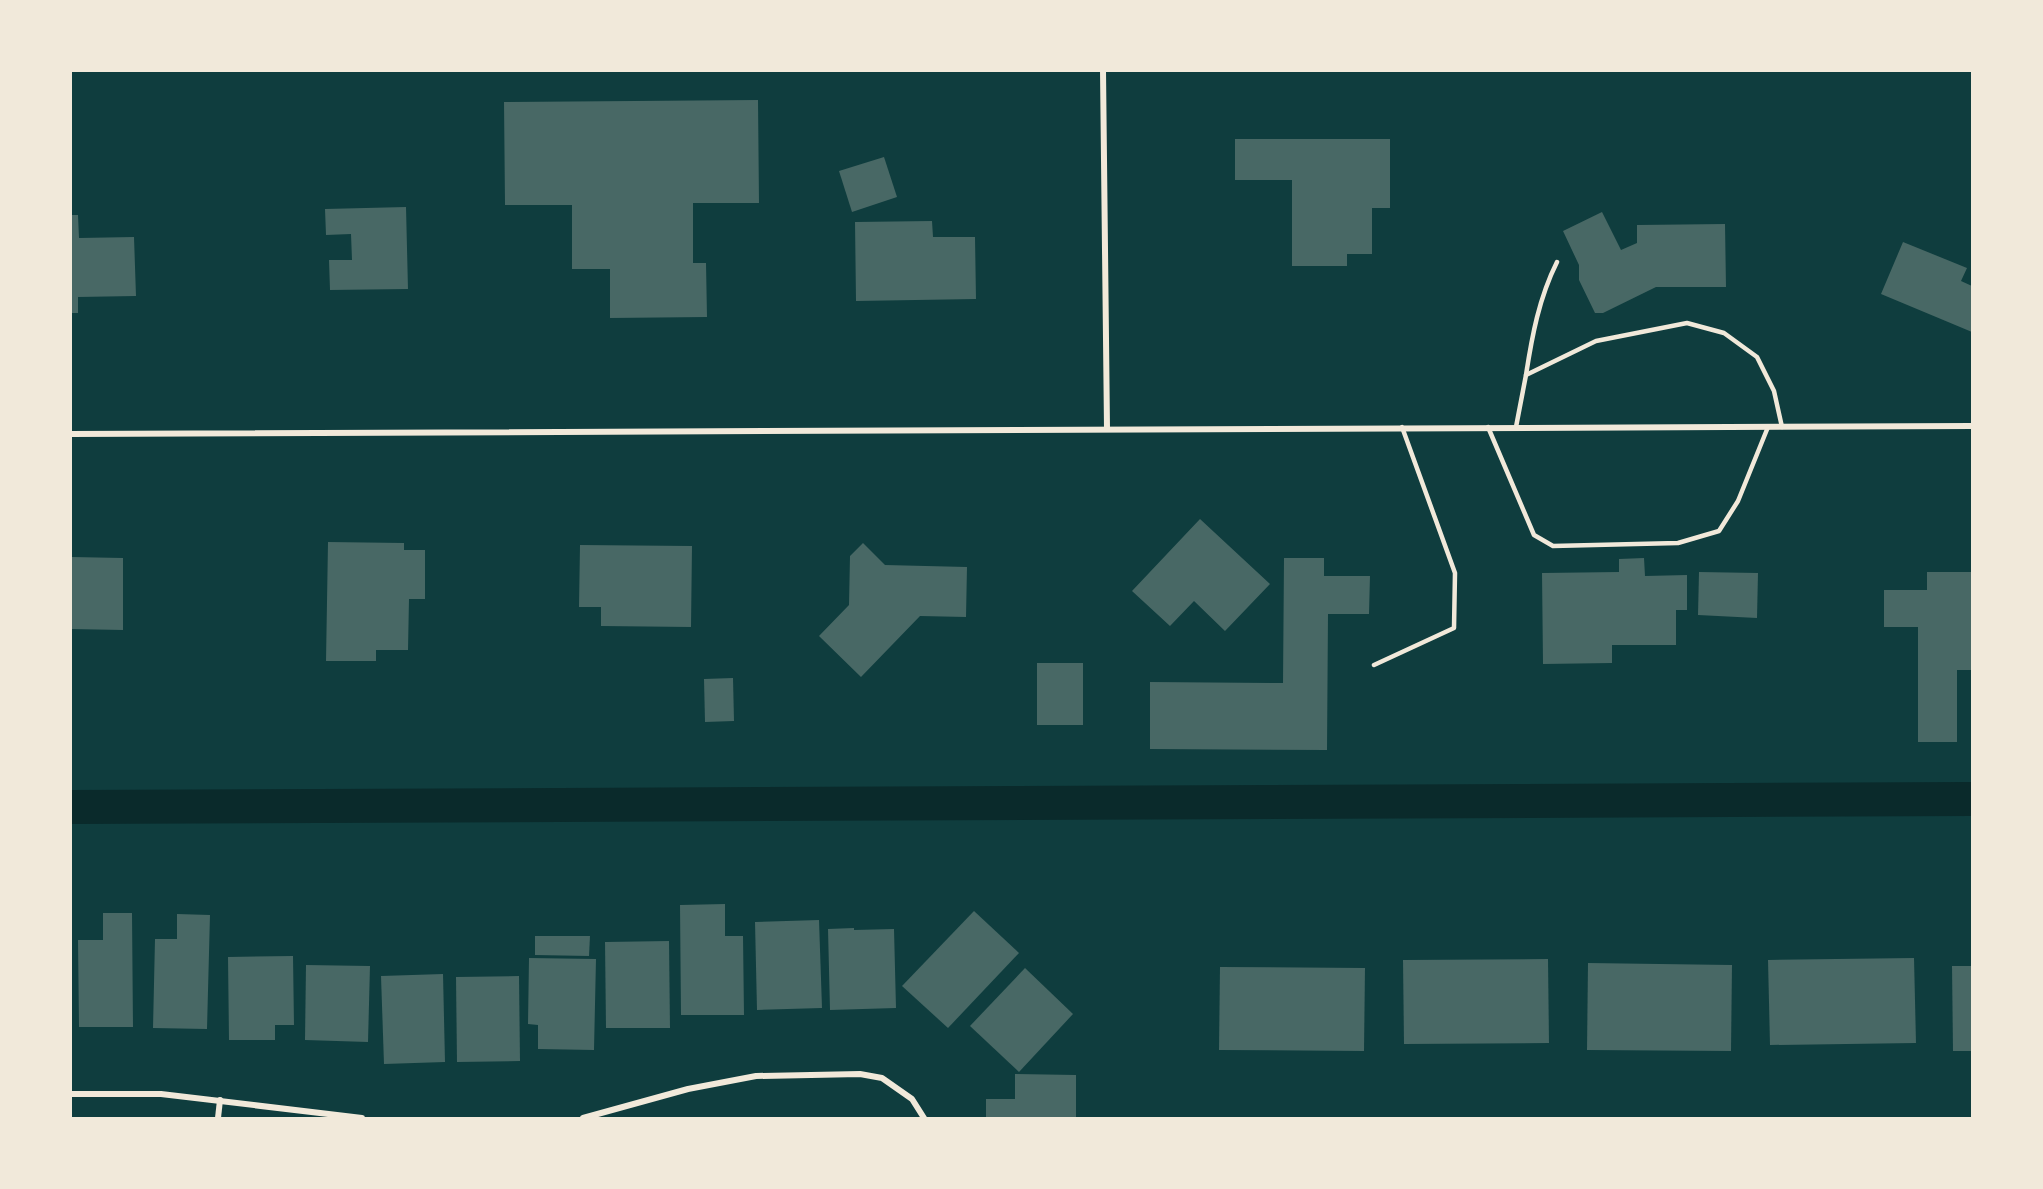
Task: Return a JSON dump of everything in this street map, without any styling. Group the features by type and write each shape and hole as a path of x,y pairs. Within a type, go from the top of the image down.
{"street":[{"path":"1103,70 1107,428"},
{"path":"70,434 1972,426"},
{"path":"583,1119 688,1089 756,1077 860,1074 882,1078 912,1099 924,1119"},
{"path":"70,1094 161,1094 362,1119"},
{"path":"218,1119 220,1100"}],"lane":[{"path":"1516,427 1537,314 1546,284 1557,262"},
{"path":"1526,375 1596,341 1687,324 1724,333 1756,357 1774,391 1782,427"},
{"path":"1374,664 1454,628 1455,573 1402,427"},
{"path":"1488,427 1534,535 1553,546 1678,543 1719,531 1738,501 1768,427"}],"building":[{"path":"758,100 759,203 693,203 693,263 706,263 707,317 610,318 610,269 572,269 572,205 505,205 504,102"},
{"path":"1235,139 1390,139 1390,208 1372,208 1372,254 1347,254 1347,266 1292,266 1292,180 1235,180"},
{"path":"884,157 897,197 852,212 839,171"},
{"path":"406,207 408,289 330,290 329,260 352,260 351,234 326,235 325,209"},
{"path":"1602,212 1621,250 1637,243 1637,225 1725,224 1726,287 1656,287 1603,313 1595,313 1579,280 1579,265 1563,231"},
{"path":"70,215 78,215 79,238 134,237 136,296 78,297 78,313 70,313"},
{"path":"932,221 933,237 975,237 976,299 856,301 855,222"},
{"path":"1903,242 1967,268 1961,281 1972,286 1972,332 1881,294"},
{"path":"1200,519 1270,584 1225,631 1194,601 1170,626 1132,591"},
{"path":"328,542 404,543 404,550 425,550 425,599 409,599 408,650 376,650 376,661 326,661"},
{"path":"863,543 885,565 967,567 966,617 920,616 861,677 819,636 849,605 850,556"},
{"path":"580,545 692,546 691,627 601,626 601,607 579,607"},
{"path":"72,557 123,558 123,630 70,629"},
{"path":"1284,558 1324,558 1324,576 1370,576 1369,614 1328,614 1327,750 1150,749 1150,682 1283,683"},
{"path":"1644,558 1645,576 1687,575 1687,610 1676,610 1676,645 1612,645 1612,663 1543,664 1542,573 1619,572 1619,559"},
{"path":"1699,572 1758,573 1757,618 1698,615"},
{"path":"1927,572 1972,572 1972,670 1957,670 1957,742 1918,742 1918,627 1884,627 1884,590 1927,590"},
{"path":"1037,663 1083,663 1083,725 1037,725"},
{"path":"733,678 734,721 705,722 704,679"},
{"path":"725,904 725,936 743,936 744,1015 681,1015 680,905"},
{"path":"974,911 1019,953 948,1028 902,986"},
{"path":"103,913 132,913 133,1027 79,1027 78,940 103,940"},
{"path":"177,914 210,915 207,1029 153,1028 155,939 177,939"},
{"path":"819,920 822,1008 757,1010 755,922"},
{"path":"854,928 854,930 894,929 896,1008 830,1010 828,929"},
{"path":"535,936 590,936 589,956 535,955"},
{"path":"669,941 670,1028 606,1028 605,942"},
{"path":"293,956 294,1025 275,1025 275,1040 229,1040 228,957"},
{"path":"529,958 596,959 594,1050 538,1049 538,1025 528,1024"},
{"path":"1914,958 1916,1043 1770,1045 1768,960"},
{"path":"1548,959 1549,1043 1404,1044 1403,960"},
{"path":"1588,963 1732,965 1731,1051 1587,1050"},
{"path":"306,965 370,966 368,1042 305,1040"},
{"path":"1952,966 1972,966 1972,1051 1953,1051"},
{"path":"1220,967 1365,968 1364,1051 1219,1050"},
{"path":"1025,968 1073,1014 1019,1072 970,1026"},
{"path":"443,974 445,1062 384,1064 381,976"},
{"path":"519,976 520,1061 457,1062 456,977"},
{"path":"1015,1074 1076,1075 1076,1118 986,1118 986,1099 1015,1099"}],"waterway":[{"path":"70,807 1972,799"}]}
